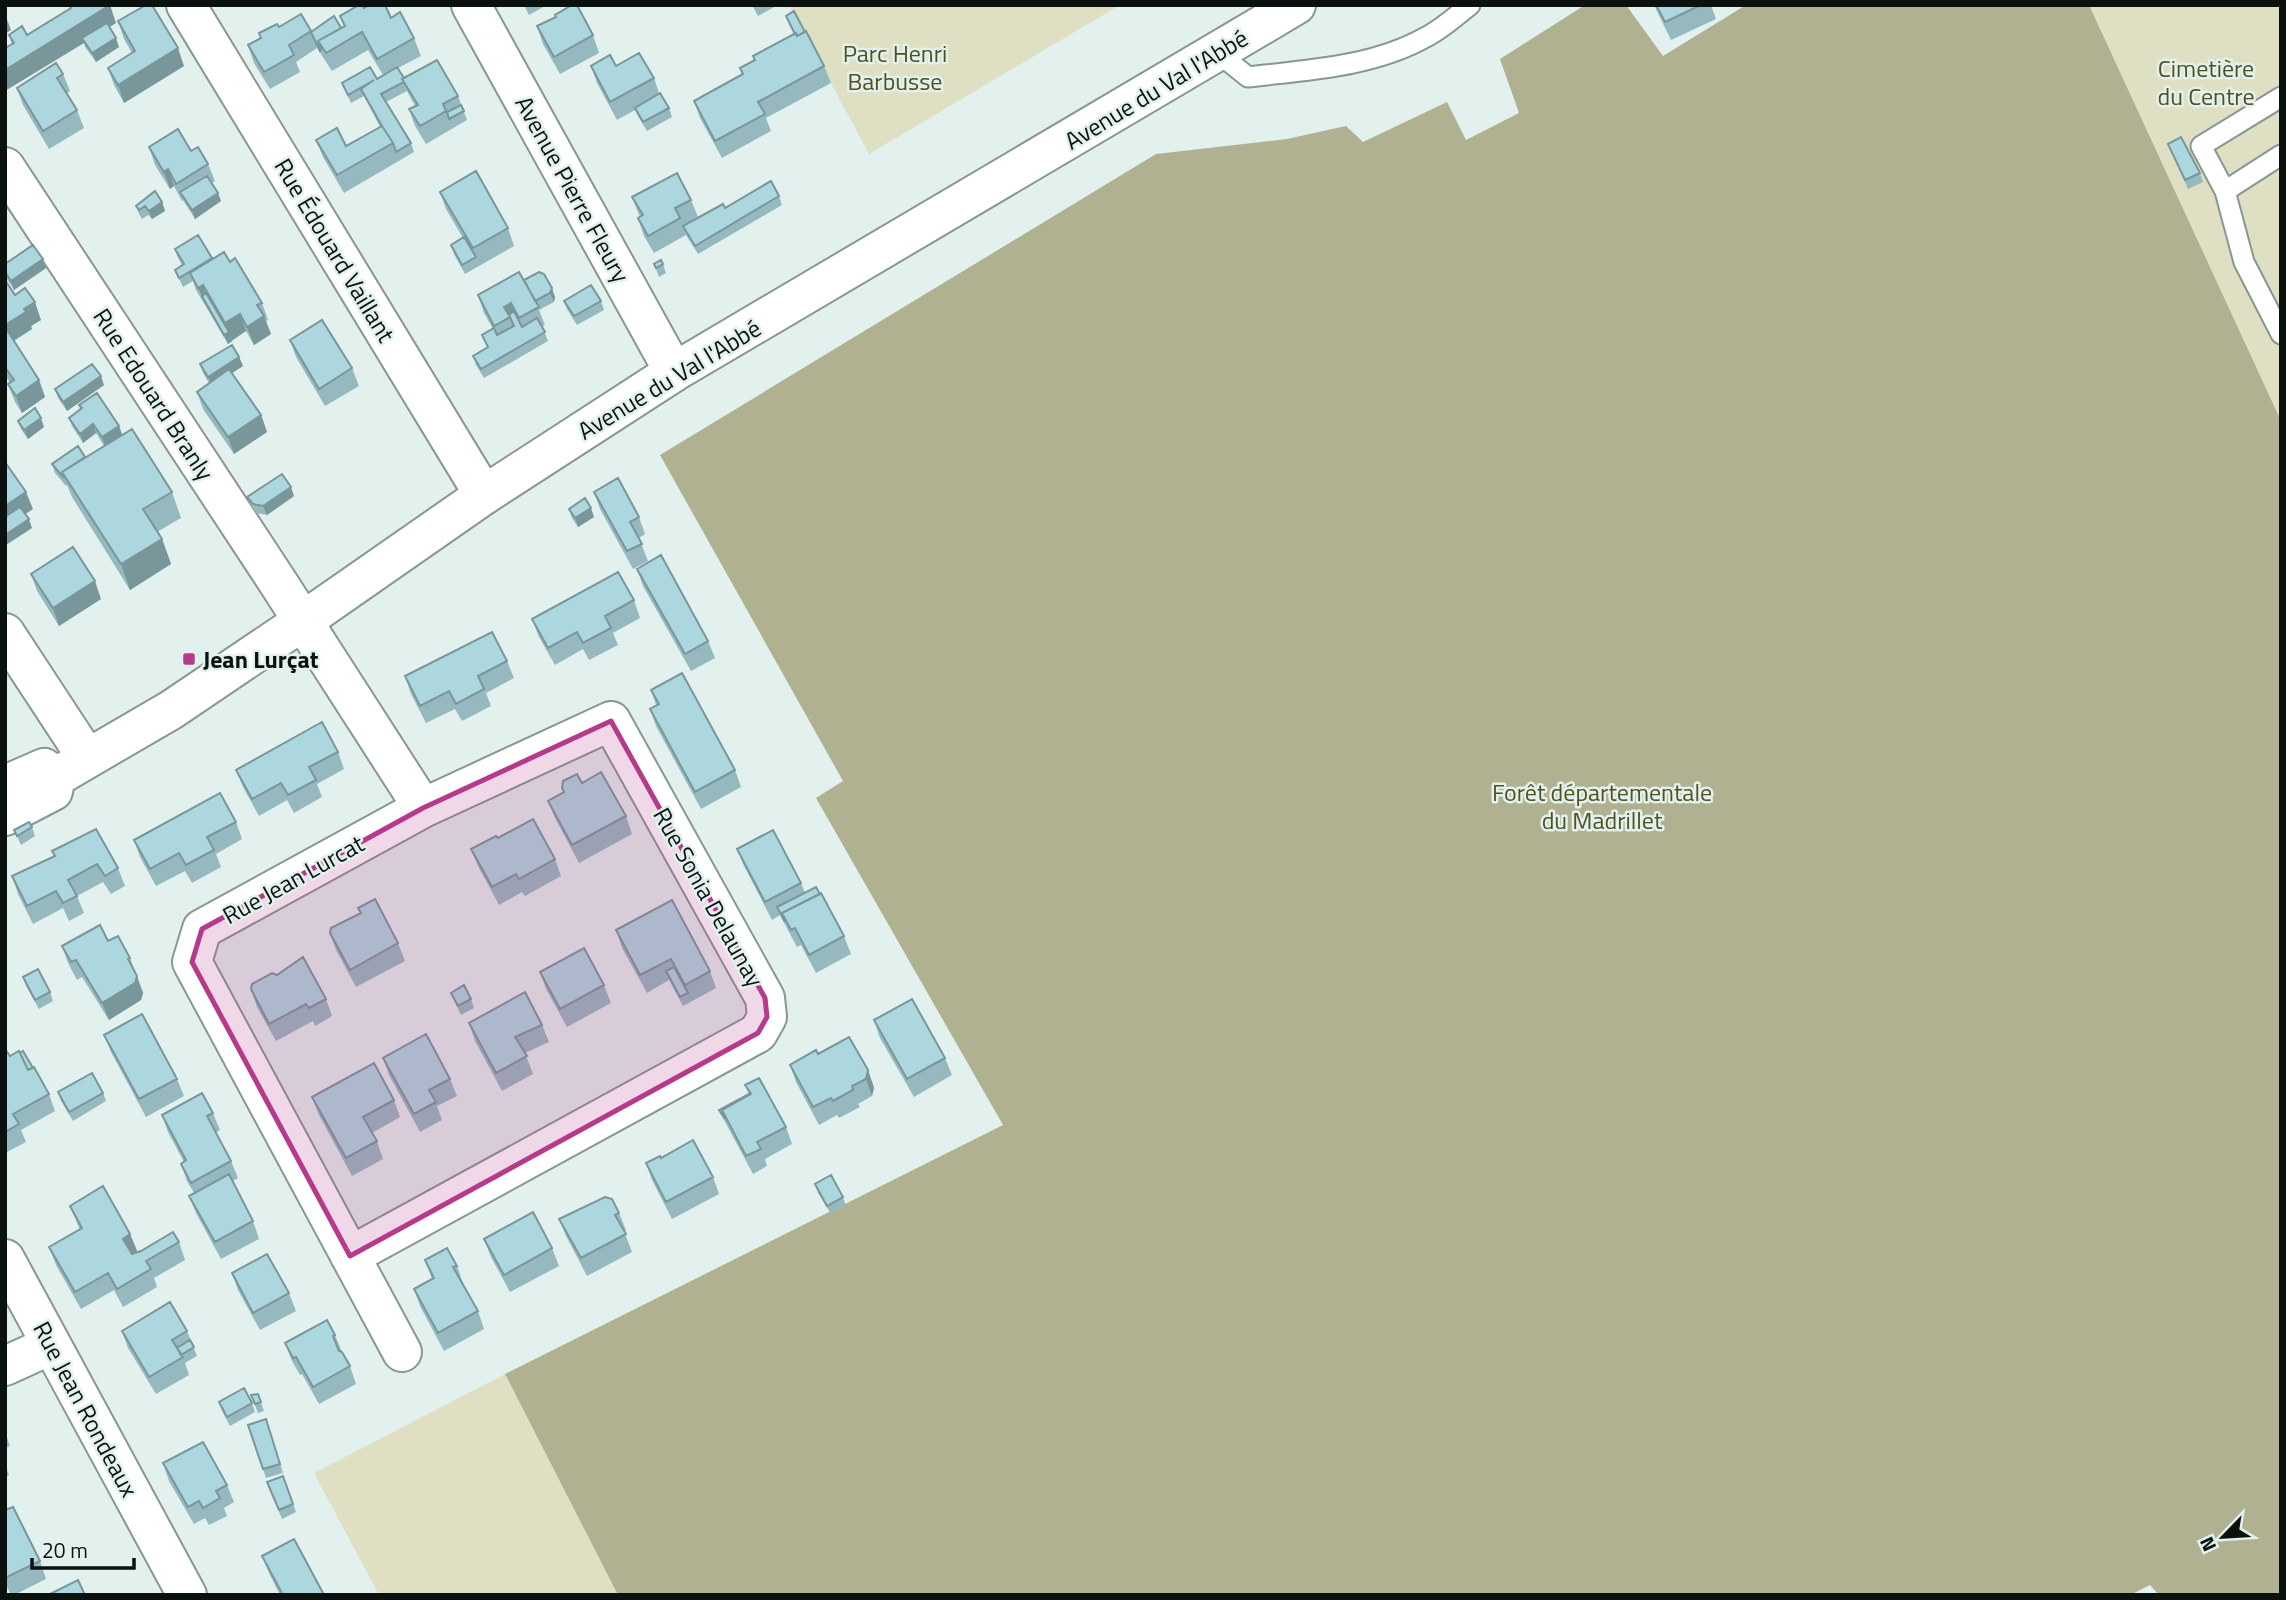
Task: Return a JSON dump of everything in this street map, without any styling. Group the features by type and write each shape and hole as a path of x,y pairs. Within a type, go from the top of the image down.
{"street":[{"name":"Rue Édouard Vaillant","path":"186,5 484,495"},
{"name":"Avenue Pierre Fleury","path":"471,5 674,372"},
{"name":"Avenue du Val l'Abbé","path":"5,816 53,791 72,767 171,710 484,495 674,372 1296,5"},
{"name":"Rue Edouard Branly","path":"5,167 303,621"},
{"path":"303,621 423,808"},
{"path":"5,633 72,767 44,768 5,785"},
{"name":"Rue Sonia Delaunay","path":"350,1256 758,1033 767,1017 765,998 611,720 423,808"},
{"name":"Rue Jean Lurcat","path":"402,1352 192,962 202,929 423,808"},
{"name":"Rue Jean Rondeaux","path":"5,1259 187,1595"},
{"path":"5,1366 51,1345"}],"lane":[{"path":"1218,52 1248,77 1376,58 1426,37 1470,5"},
{"path":"2281,97 2201,146 2225,191 2244,262 2281,334"},
{"path":"2225,191 2281,155"}],"highlighted area":[{"path":"611,721 765,998 767,1017 758,1033 350,1256 192,962 202,929 423,808"}],"green space":[{"name":"Parc Henri Barbusse","path":"789,5 1120,5 869,154"},
{"name":"Forêt départementale du Madrillet","path":"1585,5 1626,5 1663,56 1746,5 2089,5 2281,421 2281,1595 2159,1595 2150,1585 2130,1595 618,1595 505,1374 1003,1125 816,798 843,781 660,455 1156,154 1287,139 1346,126 1363,142 1447,102 1466,140 1519,113 1500,59"},
{"name":"Cimetière du Centre","path":"2089,5 2281,5 2281,421"},
{"path":"505,1374 618,1595 379,1595 314,1473"}],"building":[{"path":"69,5 110,5 5,70 5,48 14,43 9,35 22,26 27,35 71,8"},
{"path":"146,5 152,5 178,48 118,85 108,68 135,51 118,21"},
{"path":"359,5 364,8 369,5 385,5 391,18 400,12 414,38 377,59 362,32 326,53 318,41 345,26 340,16"},
{"path":"572,5 577,5 593,35 554,57 537,26"},
{"path":"1656,5 1701,5 1665,22"},
{"path":"794,11 805,32 797,36 786,16"},
{"path":"301,14 311,31 289,45 294,55 264,72 248,45 261,38 259,33 277,24 279,27"},
{"path":"334,16 341,28 318,41 320,51 311,32"},
{"path":"107,23 116,38 92,53 82,38"},
{"path":"806,31 824,66 758,102 765,114 715,141 694,101 743,74 740,68 755,60 753,56 796,33 797,36"},
{"path":"639,53 654,78 610,102 591,66 610,55 616,66"},
{"path":"437,60 458,96 443,104 446,111 420,126 409,109 418,105 402,79"},
{"path":"56,63 63,74 57,78 77,110 43,131 17,88"},
{"path":"370,67 377,79 397,67 404,78 404,82 381,94 411,143 396,152 361,89 374,80 348,95 342,83"},
{"path":"660,93 669,108 643,122 635,108"},
{"path":"461,105 464,111 449,119 447,112"},
{"path":"382,126 393,143 337,175 316,140 337,128 346,146"},
{"path":"178,129 191,151 198,147 208,164 176,184 168,169 164,172 149,147"},
{"path":"2181,137 2200,173 2185,180 2168,144"},
{"path":"476,171 508,228 473,248 440,192"},
{"path":"677,173 691,200 675,208 680,218 648,236 638,218 643,215 632,197"},
{"path":"207,176 218,193 192,210 180,192"},
{"path":"771,181 779,196 695,246 683,226 723,204 725,208"},
{"path":"155,191 162,202 149,211 145,206 139,210 136,206"},
{"path":"198,235 212,258 179,278 175,270 184,264 175,249"},
{"path":"464,237 476,257 462,265 451,245"},
{"path":"33,245 43,259 11,281 5,272 5,264"},
{"path":"224,252 230,262 235,258 262,303 257,305 264,316 247,327 240,314 225,323 203,285 198,288 190,273"},
{"path":"661,260 663,264 656,268 654,264"},
{"path":"519,272 539,307 519,318 511,303 504,307 510,317 494,326 478,295"},
{"path":"539,272 544,274 552,288 550,293 535,301 524,280"},
{"path":"5,280 15,295 25,288 35,302 24,309 26,312 5,325"},
{"path":"591,285 601,301 574,316 564,301"},
{"path":"206,293 229,332 224,335 202,296"},
{"path":"514,311 522,327 537,318 545,332 481,369 473,356 488,347 482,335 494,328 497,335 514,326 509,315"},
{"path":"322,320 352,368 319,389 290,340"},
{"path":"7,330 39,380 16,396 8,384 14,380 5,367"},
{"path":"232,345 239,357 208,377 200,364"},
{"path":"92,364 101,376 63,402 55,389"},
{"path":"229,369 261,415 228,437 197,392"},
{"path":"97,393 119,426 102,437 93,424 80,434 69,418 82,408 79,405"},
{"path":"35,408 41,418 24,430 18,421"},
{"path":"132,429 172,492 143,509 162,539 121,564 62,472"},
{"path":"78,446 85,457 62,472 63,477 52,464"},
{"path":"5,462 26,492 5,506"},
{"path":"282,474 291,487 263,506 253,504 247,497"},
{"path":"618,478 639,517 630,522 642,544 627,551 594,492"},
{"path":"585,498 591,508 575,518 569,509"},
{"path":"20,507 29,519 5,535 5,517"},
{"path":"73,547 95,581 53,608 31,574"},
{"path":"661,555 708,641 685,654 637,569"},
{"path":"618,572 634,600 605,616 611,628 583,643 577,632 548,648 532,619"},
{"path":"492,632 507,661 478,676 484,689 456,704 449,691 420,706 405,676"},
{"path":"682,673 735,770 695,792 650,709 659,704 651,690"},
{"path":"322,722 338,752 309,767 316,780 288,795 281,783 252,799 236,770"},
{"path":"601,772 626,816 572,845 548,801 564,792 563,781 577,774 582,783"},
{"path":"220,793 236,822 207,837 214,850 186,865 179,853 150,869 134,840"},
{"path":"533,819 555,859 519,879 516,874 492,887 471,849"},
{"path":"29,822 32,827 17,836 14,830"},
{"path":"96,829 118,868 105,876 97,864 68,880 77,896 63,903 56,891 27,906 12,876 55,856 52,851"},
{"path":"773,830 801,883 765,902 737,849"},
{"path":"816,887 820,894 782,913 785,922 777,907"},
{"path":"821,893 844,936 809,955 795,928 791,930 782,913"},
{"path":"375,899 398,943 350,970 330,933 331,928 361,913 358,908"},
{"path":"672,900 710,971 685,985 671,959 640,975 616,930"},
{"path":"100,925 108,941 118,936 137,976 135,983 102,1003 76,960 71,962 62,946"},
{"path":"584,948 604,985 560,1009 540,972"},
{"path":"303,957 326,999 309,1008 306,1004 269,1024 251,989 252,984 272,973 277,975"},
{"path":"674,967 688,993 680,997 666,971"},
{"path":"38,969 50,992 35,1000 23,977"},
{"path":"464,985 471,999 458,1006 451,993"},
{"path":"525,992 542,1025 515,1037 527,1056 496,1073 469,1023"},
{"path":"912,999 945,1058 907,1079 874,1020"},
{"path":"142,1014 177,1079 139,1099 104,1035"},
{"path":"426,1034 450,1079 429,1090 436,1102 414,1114 383,1058"},
{"path":"849,1037 868,1070 866,1079 833,1101 831,1098 813,1107 790,1065 816,1050 818,1054"},
{"path":"5,1049 10,1056 19,1051 28,1070 34,1067 49,1094 13,1114 19,1124 5,1132"},
{"path":"23,1051 33,1068 28,1070 20,1053"},
{"path":"374,1063 394,1100 363,1117 377,1141 346,1158 312,1097"},
{"path":"92,1073 103,1093 69,1112 58,1092"},
{"path":"759,1078 786,1127 757,1142 761,1149 746,1156 722,1110 751,1094 745,1085"},
{"path":"202,1093 213,1113 207,1116 231,1161 191,1183 181,1164 186,1160 162,1115"},
{"path":"749,1094 722,1110 725,1119 719,1110"},
{"path":"693,1140 713,1177 666,1202 646,1163 660,1156 661,1158"},
{"path":"229,1174 253,1221 215,1242 189,1196"},
{"path":"831,1175 843,1197 827,1206 815,1184"},
{"path":"103,1186 130,1234 123,1239 132,1254 173,1232 179,1242 146,1261 151,1269 117,1289 108,1273 75,1292 49,1247 82,1228 70,1206"},
{"path":"605,1197 612,1199 619,1213 615,1215 626,1234 581,1258 559,1219"},
{"path":"533,1212 552,1248 504,1275 484,1239"},
{"path":"447,1248 457,1266 453,1267 478,1311 438,1333 414,1289 434,1278 425,1260"},
{"path":"267,1254 289,1293 253,1313 232,1273"},
{"path":"170,1302 187,1331 172,1340 183,1357 149,1377 122,1331"},
{"path":"327,1320 339,1351 350,1366 313,1387 285,1343"},
{"path":"190,1340 194,1347 181,1355 177,1348"},
{"path":"244,1388 252,1403 227,1417 219,1402"},
{"path":"258,1394 261,1402 255,1404 251,1395"},
{"path":"266,1419 280,1464 263,1469 248,1425"},
{"path":"203,1442 227,1485 216,1491 220,1498 203,1508 199,1501 188,1507 163,1463"},
{"path":"283,1476 293,1504 279,1510 267,1482"},
{"path":"13,1507 40,1561 5,1578 5,1510"},
{"path":"294,1539 323,1593 320,1595 283,1595 262,1556"},
{"path":"78,1580 85,1595 48,1595"}],"place":[{"name":"Jean Lurçat","path":"189,659"}]}
